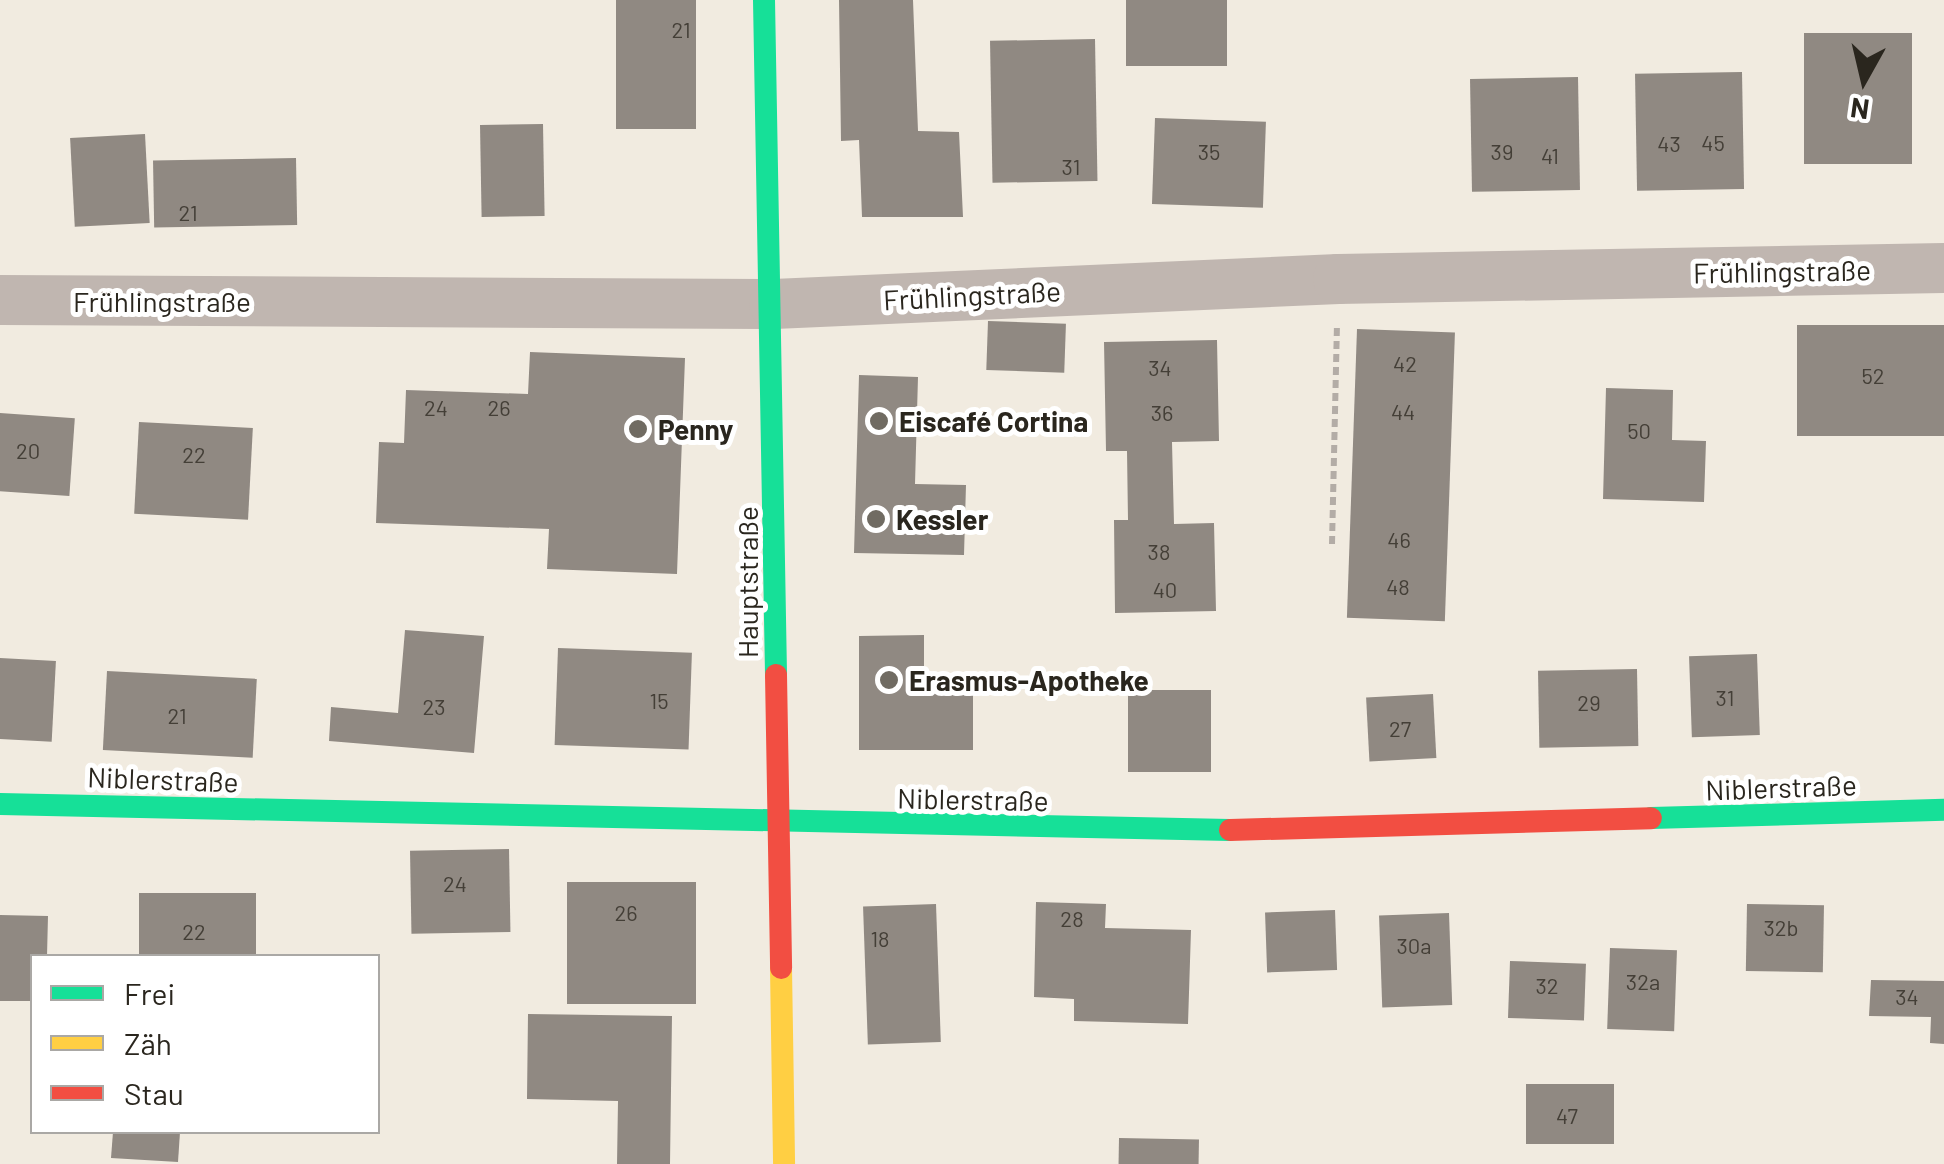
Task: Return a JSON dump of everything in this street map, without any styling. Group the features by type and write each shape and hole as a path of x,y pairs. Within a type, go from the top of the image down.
{"street":[{"name":"Hauptstraße","path":"764,0 774,304 784,1164"},
{"name":"Frühlingstraße","path":"0,300 774,304 1338,280 1944,268"},
{"name":"Niblerstraße","path":"0,804 778,826 1497,829 1944,810"}],"path":[{"path":"1332,544 1338,280"}],"building":[{"path":"616,0 696,0 696,129 616,129"},
{"path":"839,0 913,0 918,131 959,132 963,217 862,217 859,140 841,141"},
{"path":"1126,0 1227,0 1227,66 1126,66"},
{"path":"1804,33 1912,33 1912,164 1804,164"},
{"path":"1095,39 1097,181 992,183 990,41"},
{"path":"1742,72 1744,189 1637,191 1635,74"},
{"path":"1578,77 1580,190 1472,192 1470,79"},
{"path":"1155,118 1266,122 1263,208 1152,204"},
{"path":"543,124 545,216 482,217 480,125"},
{"path":"145,134 150,223 75,227 70,138"},
{"path":"296,158 297,225 154,227 153,160"},
{"path":"988,321 1066,324 1064,373 986,370"},
{"path":"1797,325 1944,325 1944,436 1797,436"},
{"path":"1357,329 1455,332 1445,621 1347,618"},
{"path":"1217,340 1219,441 1172,442 1174,524 1214,523 1216,611 1115,613 1114,520 1128,520 1127,451 1106,451 1104,342"},
{"path":"530,352 685,358 677,574 547,569 549,529 376,523 379,442 404,443 406,390 528,394"},
{"path":"859,375 918,377 915,484 966,485 964,555 854,553"},
{"path":"1606,388 1673,390 1672,440 1706,441 1704,502 1603,499"},
{"path":"0,413 75,418 69,496 0,491"},
{"path":"139,422 253,428 248,520 134,514"},
{"path":"405,630 484,636 474,753 329,741 331,707 398,713"},
{"path":"924,635 924,687 973,687 973,750 859,750 859,636"},
{"path":"558,648 692,653 689,750 555,745"},
{"path":"1757,654 1760,735 1692,737 1689,656"},
{"path":"0,658 56,661 52,742 0,739"},
{"path":"1637,669 1638,746 1539,748 1538,671"},
{"path":"107,671 257,679 253,758 103,750"},
{"path":"1128,690 1211,690 1211,772 1128,772"},
{"path":"1433,694 1436,758 1369,761 1366,698"},
{"path":"509,849 510,932 411,934 410,851"},
{"path":"567,882 696,882 696,1004 567,1004"},
{"path":"139,893 256,893 256,954 139,954"},
{"path":"1036,902 1106,904 1105,928 1191,930 1188,1024 1074,1021 1074,999 1034,997"},
{"path":"936,904 941,1042 868,1044 863,907"},
{"path":"1747,904 1824,905 1823,972 1746,971"},
{"path":"1335,910 1337,970 1267,972 1265,912"},
{"path":"1449,913 1452,1005 1382,1007 1379,915"},
{"path":"0,915 48,916 47,954 30,954 30,1001 0,1001"},
{"path":"1610,948 1677,950 1674,1031 1607,1029"},
{"path":"1510,961 1586,964 1584,1021 1508,1018"},
{"path":"1871,980 1944,981 1944,1044 1930,1043 1931,1017 1869,1016"},
{"path":"528,1014 672,1016 670,1164 617,1164 618,1101 527,1099"},
{"path":"1526,1084 1614,1084 1614,1144 1526,1144"},
{"path":"113,1134 180,1134 178,1162 111,1158"},
{"path":"1119,1138 1199,1139 1199,1164 1119,1164"}],"traffic: fast":[{"path":"764,0 776,675"},
{"path":"0,804 1230,830"},
{"path":"1651,818 1944,810"}],"traffic: slow":[{"path":"781,968 784,1164"}],"traffic: jam":[{"path":"776,675 781,968"},
{"path":"1230,830 1651,818"}],"place":[{"name":"Eiscafé Cortina","path":"879,421"},
{"name":"Penny","path":"638,429"},
{"name":"Kessler","path":"876,519"},
{"name":"Erasmus-Apotheke","path":"889,680"}]}
